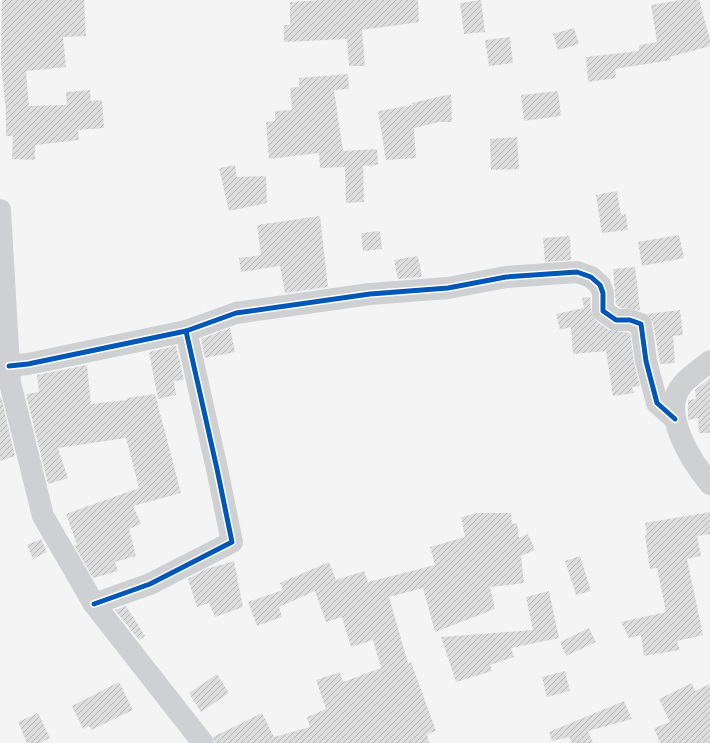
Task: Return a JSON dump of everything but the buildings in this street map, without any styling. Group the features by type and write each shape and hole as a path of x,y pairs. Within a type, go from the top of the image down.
{"main road":[{"path":"0,210 10,382 43,516 94,604 203,743"}],"street":[{"path":"9,366 28,364 186,331 236,313 370,294 448,288 506,277 577,272 591,277 600,285 603,293 603,311 616,320 630,320 641,324 646,360 656,403 675,419"},
{"path":"94,604 150,584 232,542 186,331"},
{"path":"710,361 682,385 674,400 675,419 689,454 710,484"}],"cycle path":[{"path":"186,331 236,313 370,294 448,288 506,277 577,272 591,277 600,285 603,293 603,311 616,320 630,320 641,324 646,361 657,403 675,419"},
{"path":"9,366 28,364 186,331 232,542 150,584 94,604"}]}
